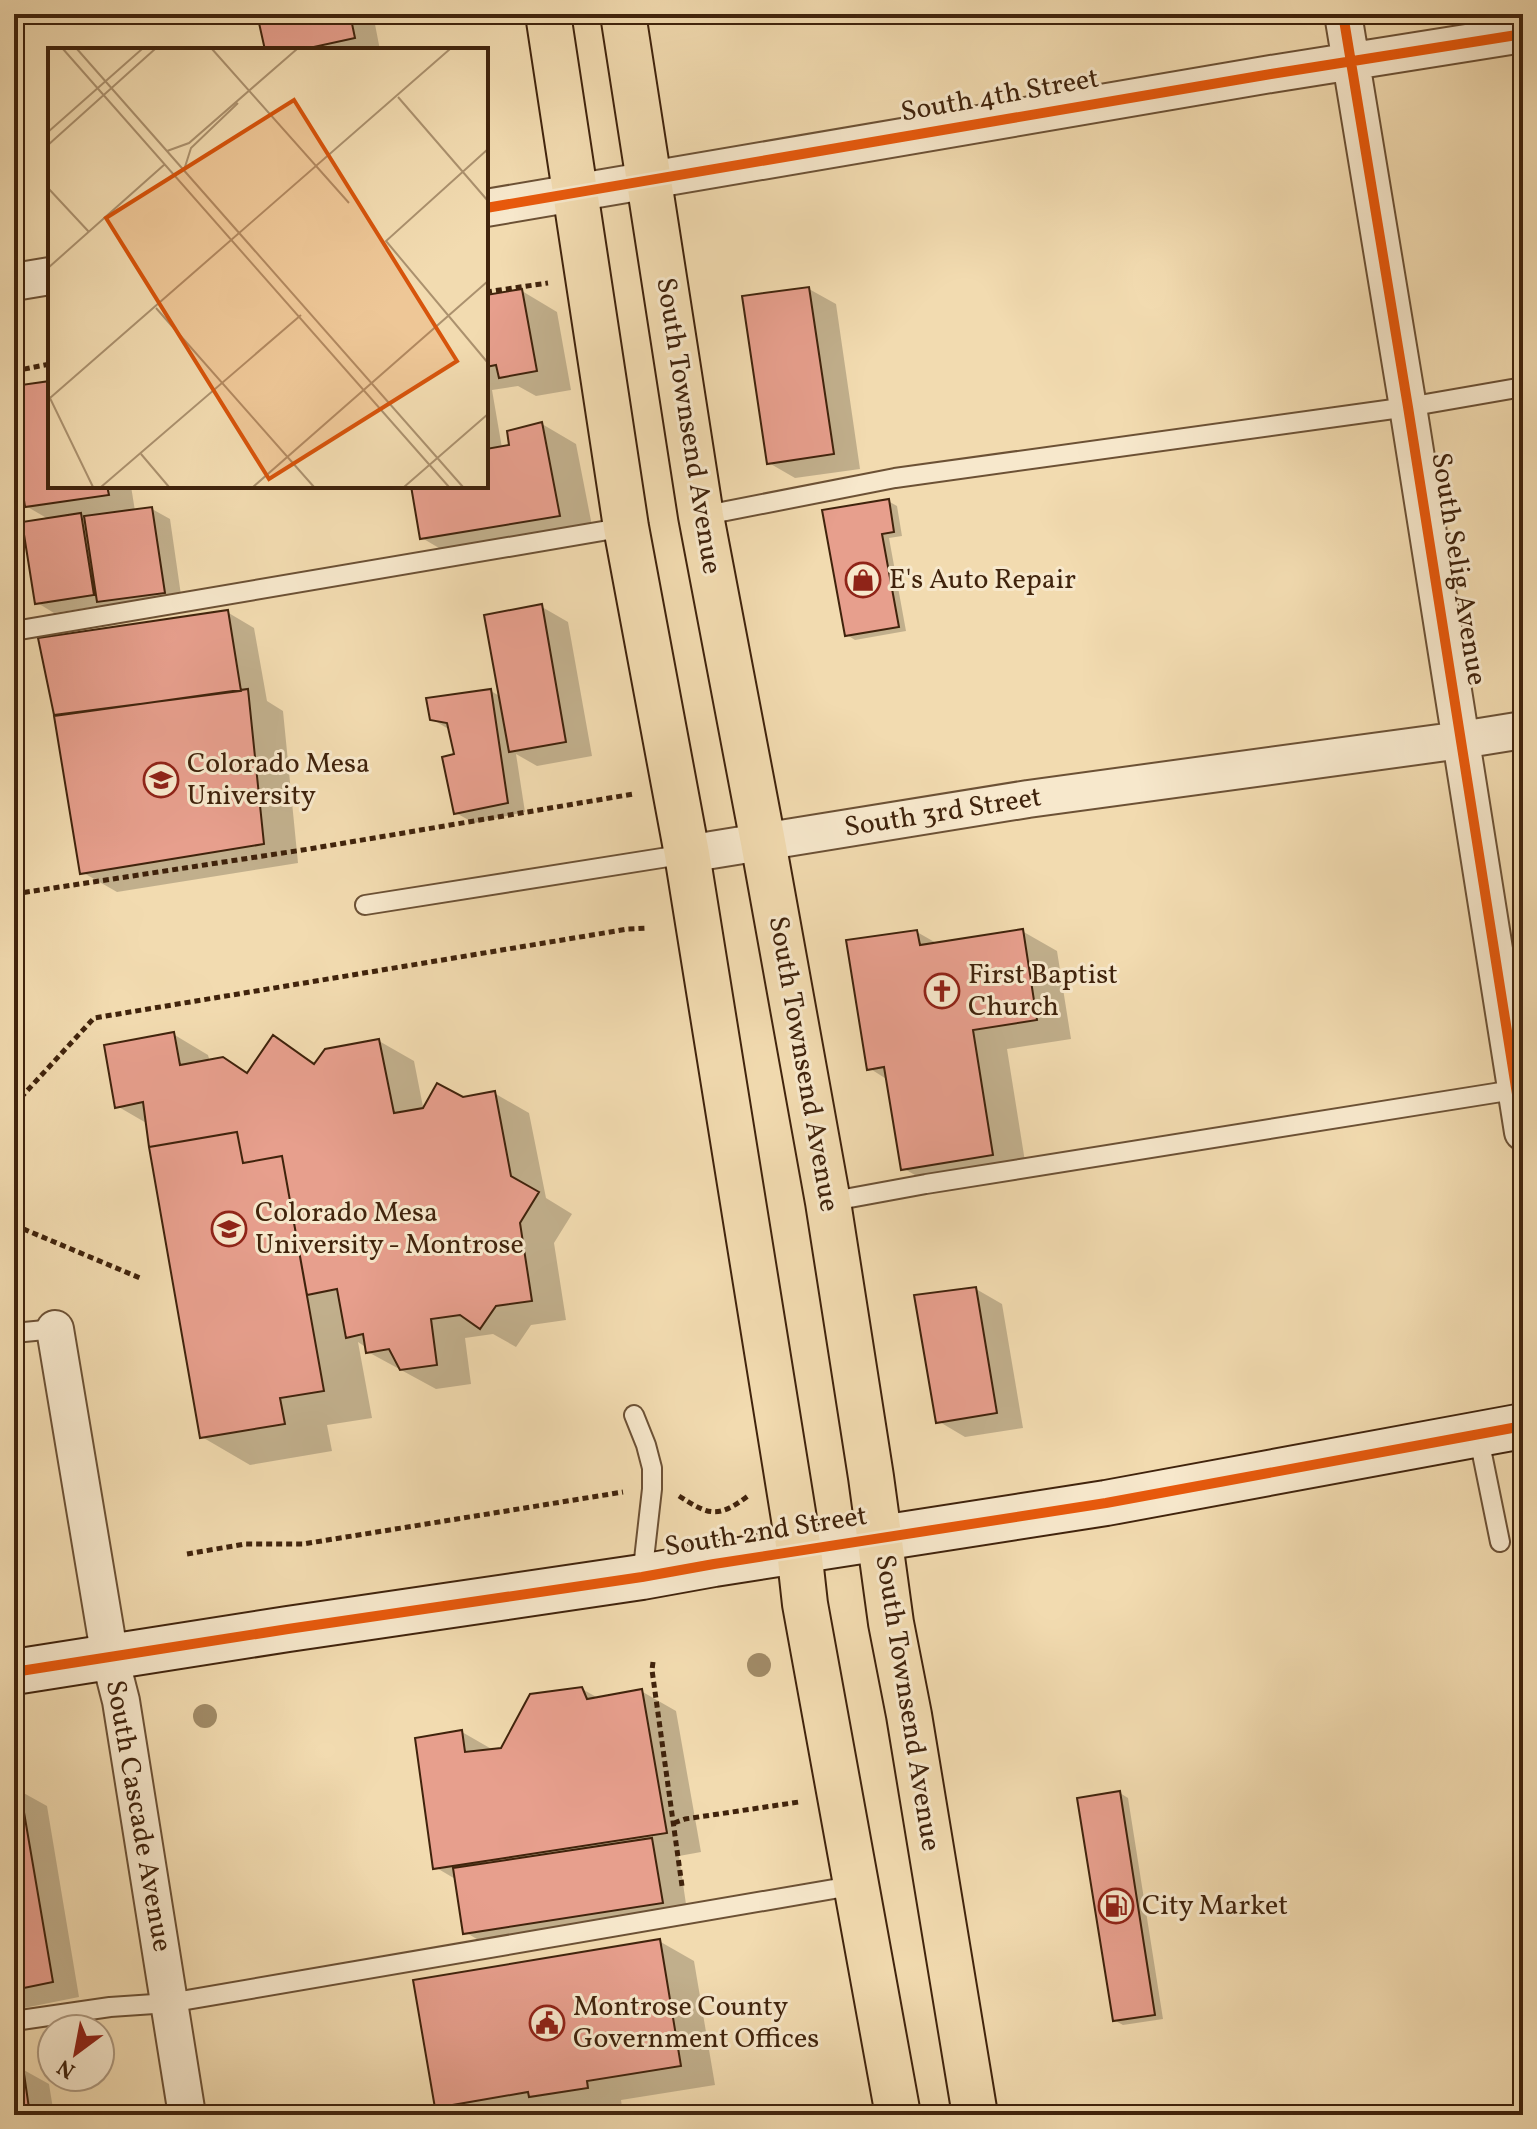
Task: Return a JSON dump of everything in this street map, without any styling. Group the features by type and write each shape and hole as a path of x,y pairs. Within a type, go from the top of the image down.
{"highway":[{"path":"548,14 626,527 687,854 799,1550 805,1604 898,2115"},
{"name":"South Townsend Avenue","path":"623,14 701,516 828,1202 891,1623 975,2115"}],"street":[{"name":"South Selig Avenue","path":"1343,14 1520,1089 1523,1132"},
{"name":"South 4th Street","path":"488,208 1352,60 1523,34"},
{"path":"14,282 48,276"},
{"name":"South 3rd Street","path":"687,854 1028,799 1523,730"},
{"name":"South Cascade Avenue","path":"55,1329 110,1658 121,1701 187,2115"},
{"name":"South 2nd Street","path":"14,1672 1106,1503 1523,1426"}],"lane":[{"path":"701,516 895,478 1408,407 1523,387"},
{"path":"14,631 626,527"},
{"name":"South 3rd Street","path":"365,905 687,854"},
{"path":"828,1202 1520,1089"},
{"path":"14,1333 55,1329"},
{"path":"634,1415 652,1468 642,1577"},
{"path":"1478,1434 1500,1542"},
{"path":"14,2021 110,2007 169,2003 857,1885"}],"path":[{"path":"488,292 548,283"},
{"path":"14,371 48,364"},
{"path":"14,894 309,849 633,794"},
{"path":"14,1105 94,1018 648,928"},
{"path":"14,1225 140,1278"},
{"path":"187,1554 245,1544 303,1544 641,1489 667,1489 705,1512 731,1509 748,1496"},
{"path":"653,1662 684,1914"},
{"path":"674,1823 799,1801"}],"building":[{"path":"257,14 350,14 355,38 309,48 265,48"},
{"path":"809,287 834,454 767,464 742,296"},
{"path":"522,289 537,371 499,378 496,365 488,367 488,295"},
{"path":"48,381 48,488 107,488 109,495 25,507 14,434 14,386"},
{"path":"542,422 560,516 420,539 411,488 488,488 488,449 509,445 507,431"},
{"name":"E's Auto Repair","path":"889,499 894,532 882,534 899,627 845,636 822,510"},
{"path":"152,507 165,593 97,602 84,516"},
{"path":"81,513 94,595 35,604 22,522"},
{"path":"542,604 566,742 509,752 484,615"},
{"path":"228,610 241,691 54,715 38,638"},
{"name":"Colorado Mesa University","path":"248,689 264,844 80,874 54,716"},
{"path":"491,689 508,803 454,814 442,757 454,754 447,723 430,720 426,698"},
{"path":"1023,929 1037,1020 973,1030 993,1155 901,1170 884,1067 867,1070 846,940 917,930 920,945"},
{"path":"174,1032 180,1065 223,1057 247,1073 273,1035 314,1064 325,1049 379,1039 394,1113 423,1108 437,1083 463,1097 495,1091 511,1176 539,1192 520,1223 532,1301 496,1306 480,1329 460,1315 431,1319 437,1365 400,1370 389,1349 366,1353 363,1334 346,1338 337,1289 307,1295 282,1156 243,1163 237,1132 149,1147 143,1102 115,1108 104,1045"},
{"name":"Colorado Mesa University - Montrose","path":"237,1132 243,1163 282,1156 324,1391 280,1398 285,1424 200,1438 149,1147"},
{"path":"976,1287 997,1413 936,1423 914,1295"},
{"path":"582,1687 587,1699 642,1689 667,1833 433,1869 415,1738 462,1730 465,1752 501,1748 530,1694"},
{"path":"20,1789 53,1982 14,1990 14,1790"},
{"name":"City Market","path":"1120,1791 1155,2015 1113,2021 1077,1798"},
{"path":"652,1838 663,1903 463,1934 453,1868"},
{"name":"Montrose County Government Offices","path":"660,1939 681,2066 587,2081 588,2088 529,2097 528,2092 435,2108 413,1980"},
{"path":"23,2067 30,2115 14,2115 14,2068"}],"cycle path":[{"path":"1343,14 1523,1132"},
{"path":"488,208 1523,34"},
{"path":"14,1672 1106,1503 1523,1426"}],"place":[{"name":"E's Auto Repair","path":"863,580"},
{"name":"Colorado Mesa University","path":"161,780"},
{"name":"First Baptist Church","path":"942,991"},
{"name":"Colorado Mesa University - Montrose","path":"229,1229"},
{"name":"City Market","path":"1116,1906"},
{"name":"Montrose County Government Offices","path":"547,2023"}]}
